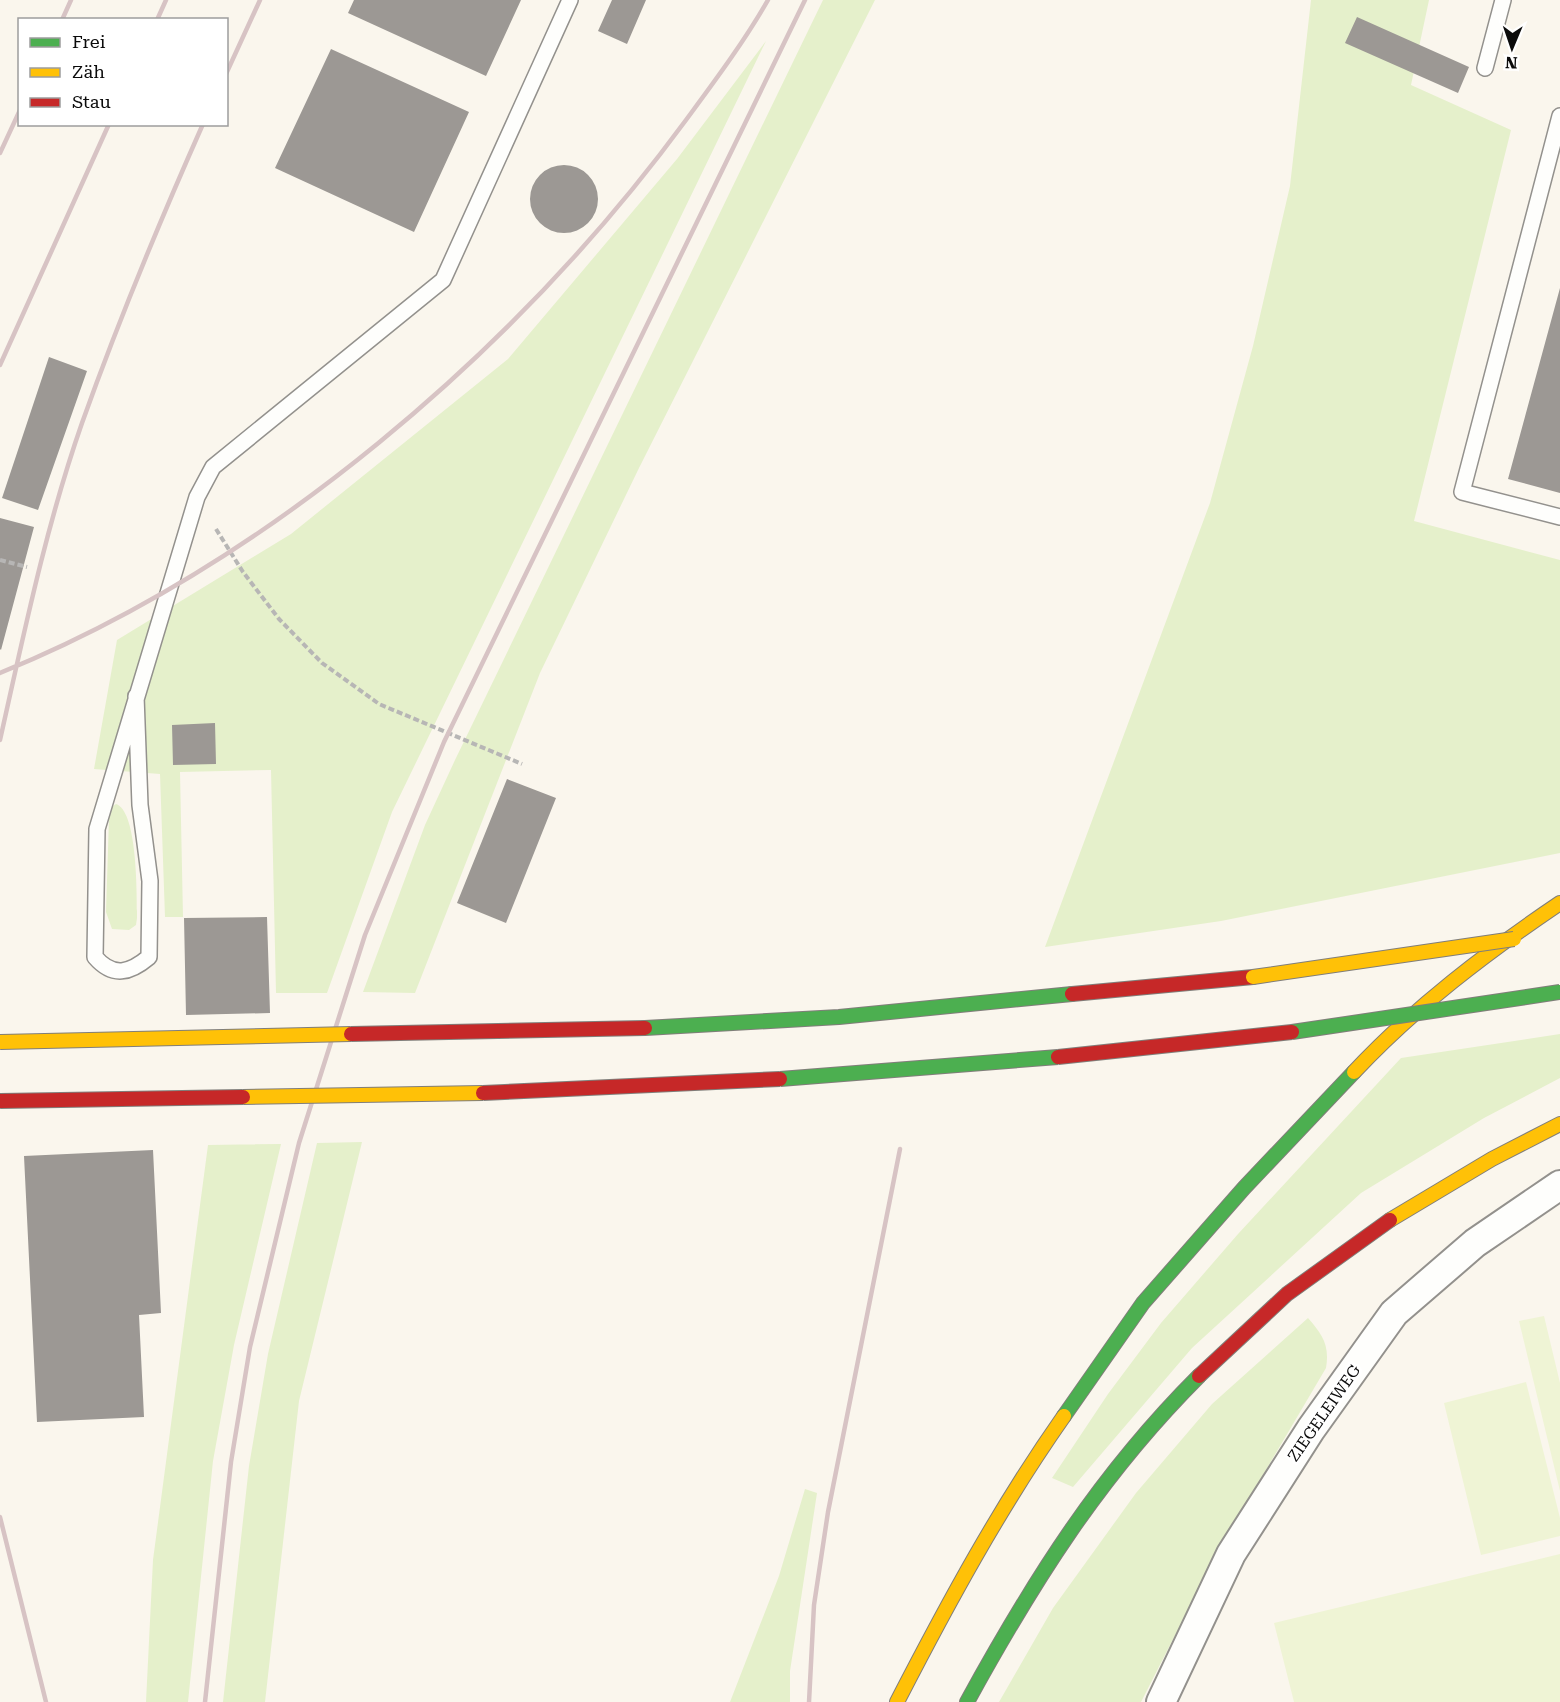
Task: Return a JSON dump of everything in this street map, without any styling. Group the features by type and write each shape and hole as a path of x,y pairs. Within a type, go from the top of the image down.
{"highway":[{"path":"897,1702 966,1569 1027,1468 1143,1303 1244,1188 1390,1034 1499,944 1560,903"},
{"path":"0,1042 645,1028 839,1017 1252,977 1514,939 1543,932"},
{"path":"0,1101 471,1093 819,1076 1197,1041 1387,1018 1560,992"},
{"path":"967,1702 1022,1601 1067,1533 1111,1475 1204,1372 1288,1293 1423,1200 1493,1158 1560,1124"}],"street":[{"name":"ZIEGELEIWEG","path":"1161,1702 1231,1554 1311,1429 1394,1313 1474,1243 1560,1185"}],"lane":[{"path":"136,696 140,805 150,881 149,957 137,967 121,973 104,968 95,957 97,829 136,696 197,497 213,467 443,280 570,0"},
{"path":"1485,68 1503,0"},
{"path":"1560,116 1462,492 1560,517"}],"path":[{"path":"197,497 243,572 279,619 322,663 379,704 417,718 522,765"},
{"path":"0,560 27,567"}],"green space":[{"path":"823,0 875,0 639,468 540,673 415,993 363,992 425,825 455,760"},
{"path":"1311,0 1429,0 1411,85 1511,130 1414,521 1560,560 1560,853 1221,921 1045,947 1210,503 1253,346 1290,186"},
{"path":"766,41 392,812 327,993 276,993 271,770 180,772 183,917 165,917 160,774 94,769 117,640 291,534 508,359 677,159"},
{"path":"116,804 123,810 129,822 135,856 137,918 136,925 129,930 112,929 106,912 109,818 112,807"},
{"path":"1560,1034 1560,1078 1484,1118 1361,1193 1192,1348 1073,1487 1052,1478 1108,1394 1161,1323 1238,1234 1401,1058"},
{"path":"362,1142 299,1401 265,1702 223,1702 249,1466 268,1354 317,1143"},
{"path":"281,1144 234,1345 213,1461 188,1702 146,1702 153,1560 208,1145"},
{"path":"1544,1316 1560,1383 1560,1491 1519,1321"},
{"path":"1308,1318 1324,1340 1327,1353 1326,1368 1217,1553 1141,1702 999,1702 1053,1608 1136,1493 1212,1404"},
{"path":"1526,1382 1560,1518 1560,1536 1481,1555 1444,1403"},
{"path":"805,1489 817,1493 790,1671 790,1702 730,1702 779,1576"},
{"path":"1560,1554 1560,1702 1294,1702 1274,1623"}],"building":[{"path":"354,0 521,0 486,76 348,13"},
{"path":"612,0 646,0 627,44 598,31"},
{"path":"1357,17 1469,67 1458,93 1345,43"},
{"path":"331,49 469,112 414,232 275,168"},
{"path":"564,165 577,168 588,175 595,186 598,199 595,212 588,223 577,230 564,233 551,230 540,223 533,212 530,199 533,186 540,175 551,168"},
{"path":"1560,288 1560,493 1508,479"},
{"path":"49,357 87,371 38,510 2,498"},
{"path":"0,518 34,527 1,650 0,649"},
{"path":"215,723 216,764 173,765 172,725"},
{"path":"507,779 556,798 506,923 457,903"},
{"path":"267,917 270,1013 186,1015 184,918"},
{"path":"153,1150 161,1313 139,1315 144,1417 37,1422 24,1156"}],"railway":[{"path":"63,18 71,0"},
{"path":"158,18 166,0"},
{"path":"228,70 260,0"},
{"path":"0,673 99,627 196,573 290,511 379,442 465,368 545,289 619,206 707,91 768,0"},
{"path":"205,1702 231,1462 250,1347 299,1143 365,935 444,742 805,0"},
{"path":"0,153 18,114"},
{"path":"0,365 108,126"},
{"path":"0,740 36,580 69,462 125,310 202,126"},
{"path":"809,1702 814,1605 828,1512 900,1149"},
{"path":"0,1517 46,1702"}],"traffic: fast":[{"path":"1292,1032 1560,992"},
{"path":"645,1028 839,1017 1072,994"},
{"path":"780,1079 1058,1057"},
{"path":"1064,1416 1143,1303 1244,1188 1354,1072"},
{"path":"967,1702 992,1657 1071,1530 1130,1452 1199,1376"}],"traffic: slow":[{"path":"1354,1072 1426,1003 1505,941 1560,903"},
{"path":"1253,977 1514,939"},
{"path":"0,1042 351,1034"},
{"path":"243,1097 483,1093"},
{"path":"1390,1220 1492,1159 1560,1124"},
{"path":"897,1702 976,1556 1018,1485 1064,1416"}],"traffic: jam":[{"path":"1072,994 1253,977"},
{"path":"351,1034 645,1028"},
{"path":"1058,1057 1292,1032"},
{"path":"483,1093 780,1079"},
{"path":"0,1101 243,1097"},
{"path":"1199,1376 1287,1294 1390,1220"}]}
